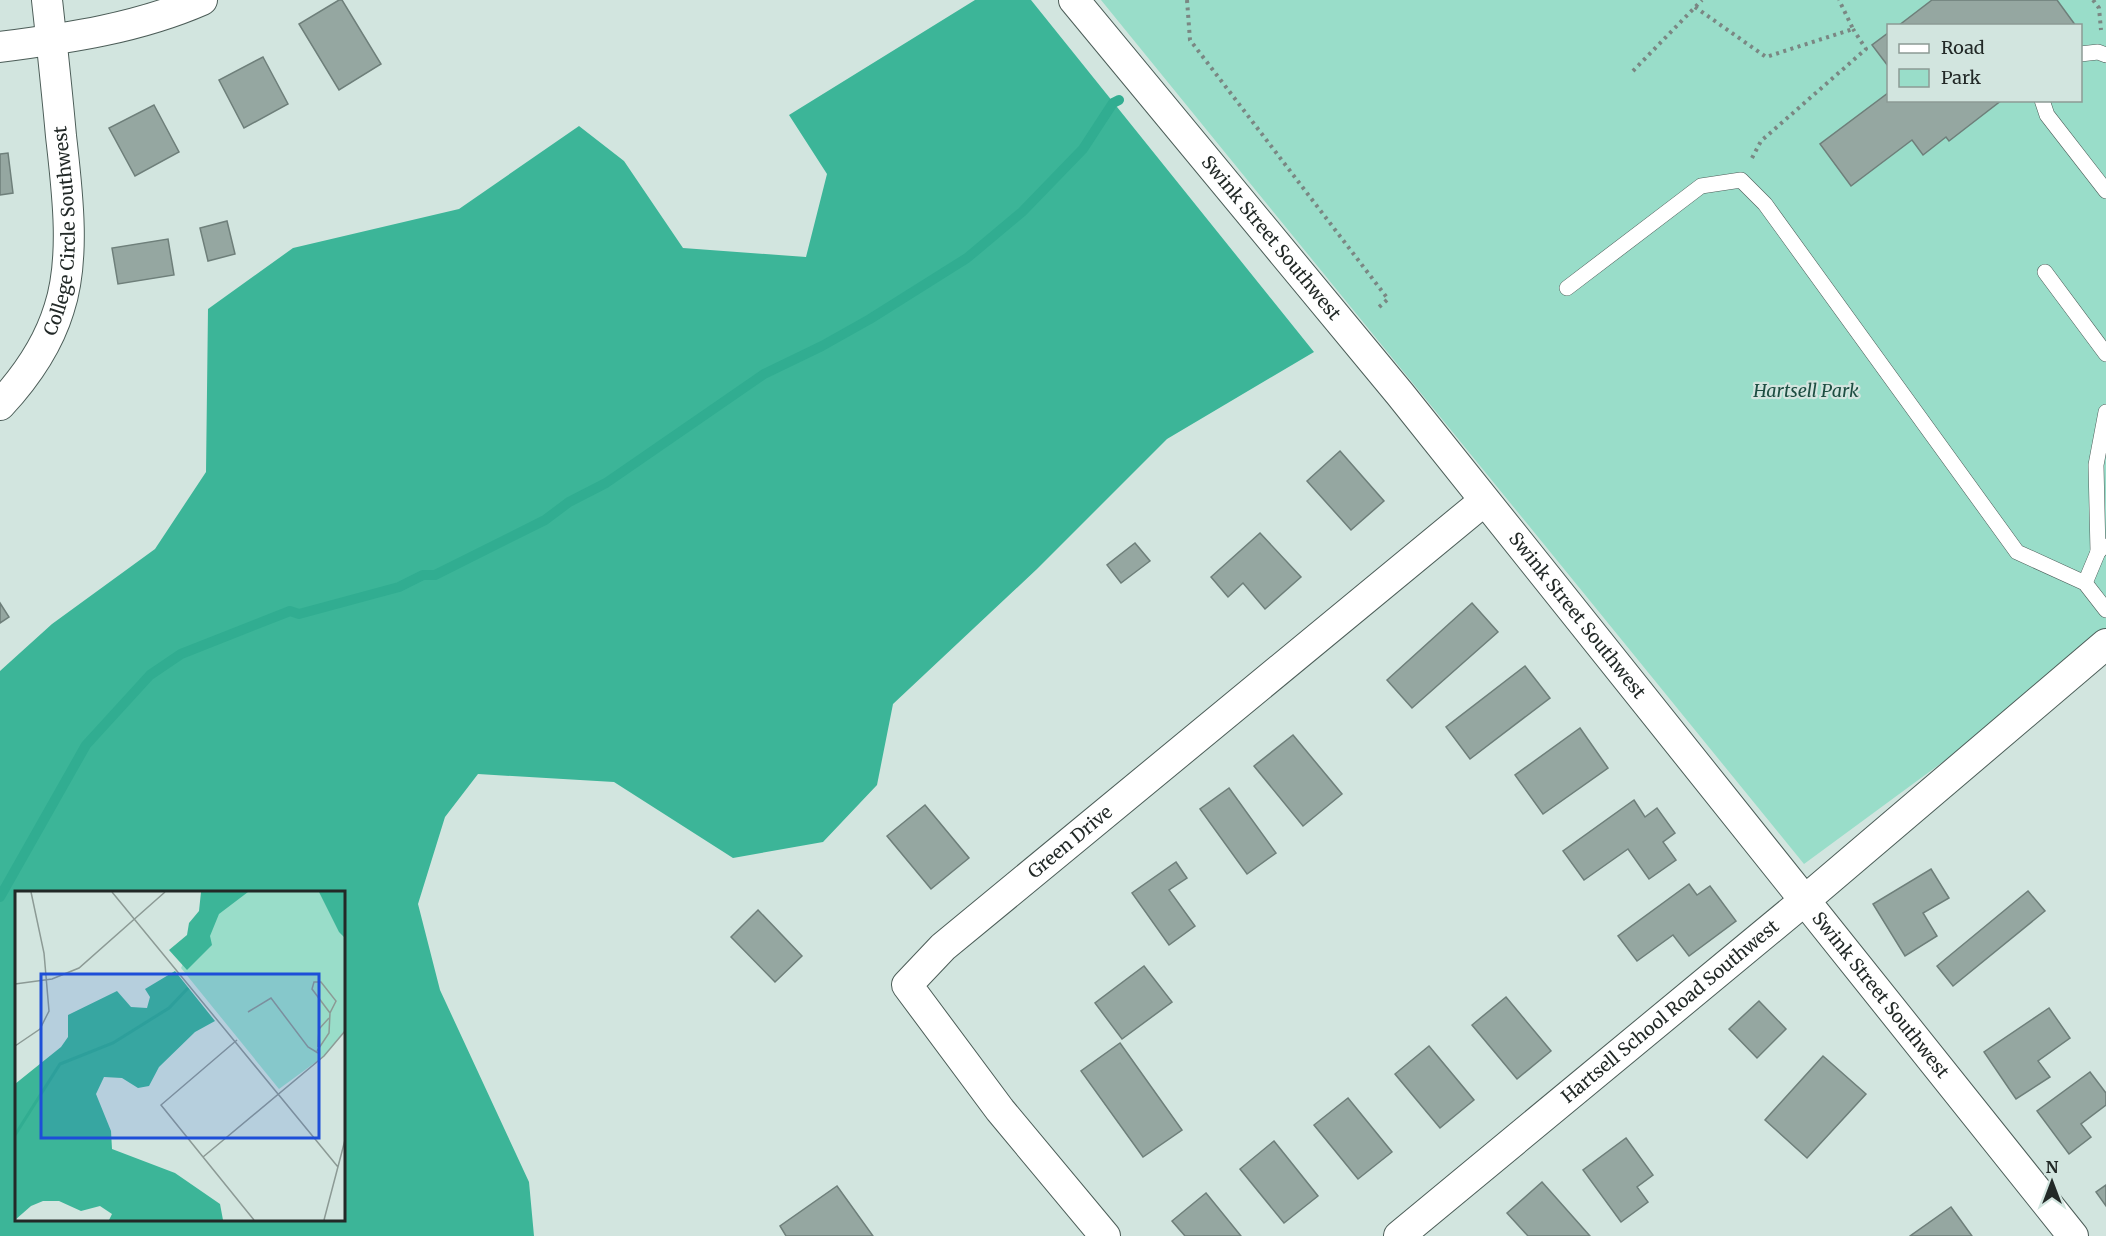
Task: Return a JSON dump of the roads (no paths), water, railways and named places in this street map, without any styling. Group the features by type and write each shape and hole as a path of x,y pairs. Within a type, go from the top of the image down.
{"street":[{"name":"College Circle Southwest","path":"0,405 17,387 50,335 60,306 66,276 68,204 47,0"},
{"path":"0,47 88,35 178,11 202,0"},
{"name":"Swink Street Southwest","path":"1074,0 1392,385 2073,1236"},
{"name":"Green Drive","path":"1105,1236 1000,1110 907,985 944,947 1484,501"},
{"name":"Hartsell School Road Southwest","path":"1399,1236 1804,901 2106,644"}],"lane":[{"path":"2082,54 2098,52 2106,55"},
{"path":"2043,102 2047,115 2106,191"},
{"path":"1567,288 1701,186 1741,180 1765,204 2017,552 2085,583 2106,610"},
{"path":"2045,272 2106,354"},
{"path":"2085,583 2102,548 2096,465 2106,412"}],"waterway":[{"path":"0,897 86,745 150,675 181,654 290,611 299,614 399,587 423,575 435,575 545,520 569,502 606,483 764,374 822,346 870,319 967,258 1022,212 1083,149 1113,103 1119,100"}],"park label":[{"name":"Hartsell Park","path":"1806,391"}]}
